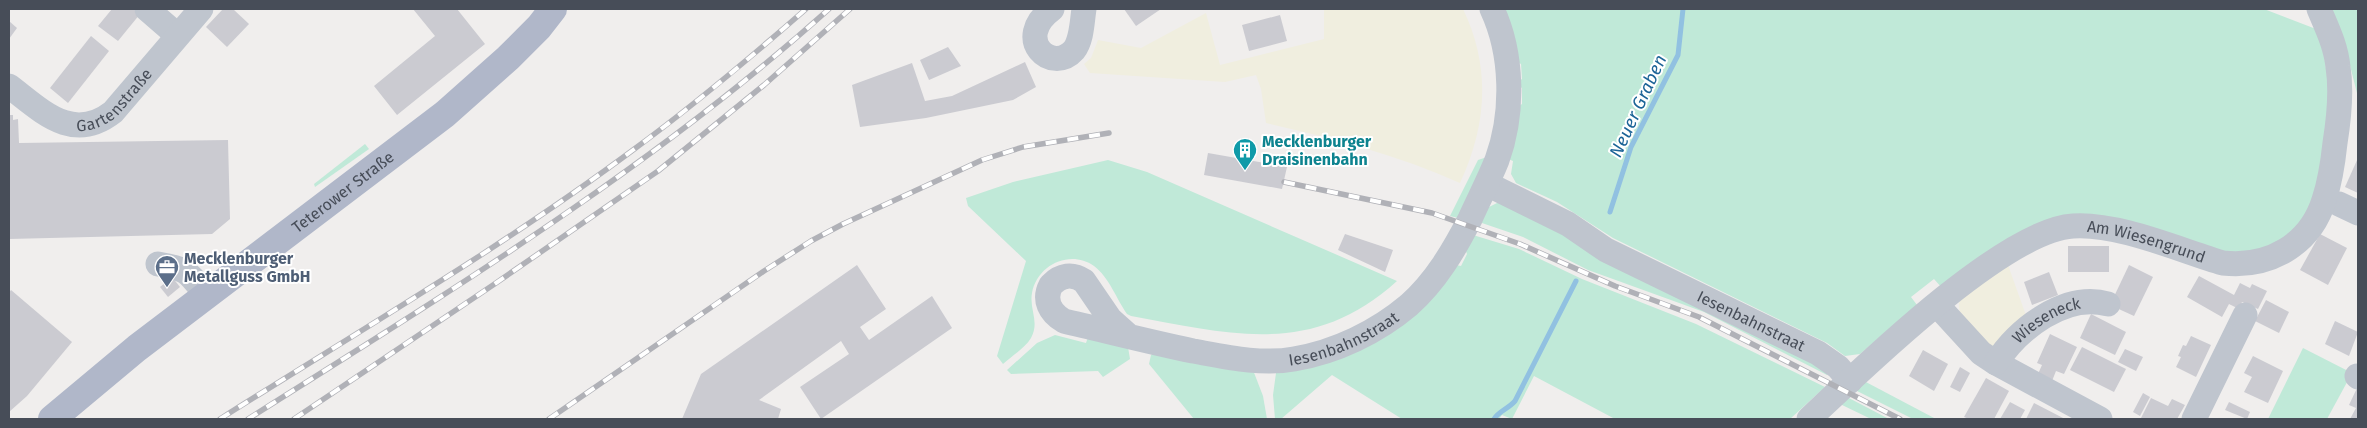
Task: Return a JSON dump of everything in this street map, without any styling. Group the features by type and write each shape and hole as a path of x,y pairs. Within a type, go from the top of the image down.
{"main road":[{"name":"Teterower Straße","path":"52,419 137,348 445,114 508,58 539,27 552,9"}],"street":[{"path":"147,9 177,35"},
{"name":"Gartenstraße","path":"9,86 52,118 63,123 83,126 105,118 113,112 201,9"},
{"path":"1052,9 1042,16 1036,24 1035,40 1038,49 1043,54 1059,58 1068,55 1079,42 1084,9"},
{"name":"Iesenbahnstraat","path":"1128,336 1221,356 1264,361 1300,358 1324,352 1350,341 1393,317 1426,288 1452,253 1487,184 1504,135 1508,96 1506,54 1492,9"},
{"name":"Am Wiesengrund","path":"1809,419 1850,380 1936,305 2008,252 2041,234 2072,226 2095,226 2216,261 2240,265 2252,264 2276,256 2288,249 2300,239 2322,205 2332,166 2338,119 2338,67 2330,33 2319,9"},
{"name":"Iesenbahnstraat","path":"1487,184 1568,224 1606,250 1818,353 1838,367 1850,380"},
{"path":"158,264 179,267 187,271 206,295"},
{"name":"Wieseneck","path":"1996,364 2002,353 2022,333 2046,316 2068,306 2090,301 2108,304"},
{"name":"Wieseneck","path":"1936,305 1982,353 1996,364 2100,419"},
{"path":"2194,419 2245,314"}],"green space":[{"path":"1504,9 2264,9 2316,29 2323,48 2330,96 2323,161 2309,215 2283,242 2240,256 2096,219 1942,288 1934,279 1911,297 1917,305 1860,354 1845,356 1827,343 1613,238 1557,202 1516,183 1511,174 1513,161 1508,159 1519,106 1522,104 1522,88 1519,86 1519,81 1522,79 1521,64 1517,62"},
{"path":"2330,9 2358,9 2358,97 2343,38"},
{"path":"365,144 369,149 315,187 314,184"},
{"path":"1486,159 1458,218 1450,216 1478,160"},
{"path":"1108,160 1147,172 1397,281 1365,305 1334,321 1302,331 1270,334 1237,333 1131,316 1127,314 1104,276 1094,266 1085,261 1065,260 1047,268 1035,283 1031,299 1035,326 1034,332 1025,345 1003,364 997,356 1026,261 968,206 966,198 1013,182"},
{"path":"1501,201 1829,368 1827,375 1704,312 1588,270 1523,237 1479,222 1487,208"},
{"path":"1473,235 1519,249 1582,279 1696,324 1825,387 1790,419 1615,419 1534,376 1512,419 1502,415 1499,419 1402,419 1332,375 1281,419 1275,419 1273,395 1276,373 1295,368 1456,265 1461,266 1467,254 1465,249"},
{"path":"1055,335 1086,343 1088,337 1128,347 1130,359 1103,377 1098,371 1011,374 1007,370 1037,343"},
{"path":"2303,348 2352,373 2327,419 2268,419"},
{"path":"1155,352 1253,370 1263,396 1267,419 1194,419 1149,364 1151,355"},
{"path":"1864,381 1936,419 1913,419 1855,390"},
{"path":"1847,397 1889,419 1871,419 1840,404"}],"sand":[{"path":"1324,9 1463,9 1478,53 1482,96 1476,140 1460,183 1413,164 1364,148 1266,123 1261,89 1256,75 1225,82 1090,73 1084,64 1091,58 1098,40 1141,48 1206,13 1220,65 1324,39"},
{"path":"2008,265 2028,321 1992,353 1964,321 1960,313 1960,299"}],"building":[{"path":"112,9 133,9 140,14 118,41 98,26"},
{"path":"223,9 233,9 249,24 227,47 206,27"},
{"path":"413,9 457,9 485,44 397,115 374,86 435,36"},
{"path":"1124,9 1161,9 1136,26"},
{"path":"1280,15 1287,41 1249,51 1242,25"},
{"path":"9,21 17,28 9,39"},
{"path":"91,36 109,51 68,103 50,88"},
{"path":"948,47 961,66 929,80 920,60"},
{"path":"1025,62 1036,87 1013,100 926,118 860,127 852,85 912,63 925,101 952,96"},
{"path":"9,115 13,115 13,120 18,119 19,143 228,140 230,219 212,234 9,239"},
{"name":"Mecklenburger Draisinenbahn","path":"1208,153 1287,167 1282,189 1204,175"},
{"path":"2358,158 2358,193 2345,187"},
{"path":"1345,234 1393,250 1385,272 1338,250"},
{"path":"2320,234 2347,248 2328,285 2300,270"},
{"path":"2068,246 2109,246 2109,272 2068,272"},
{"path":"857,265 886,309 860,327 869,340 932,296 952,328 821,419 800,387 849,354 841,341 759,400 781,409 778,419 682,419 701,374"},
{"path":"2129,265 2153,277 2134,316 2110,305"},
{"path":"2049,272 2058,295 2032,305 2024,282"},
{"path":"2199,276 2234,295 2240,283 2250,288 2252,284 2267,291 2258,309 2242,302 2239,309 2229,304 2222,317 2187,297"},
{"path":"172,277 180,287 168,297 160,287"},
{"path":"11,290 72,342 27,396 9,412 9,293"},
{"path":"2266,300 2289,312 2279,333 2255,321"},
{"path":"2091,314 2126,332 2115,355 2080,338"},
{"path":"2335,321 2358,332 2349,356 2325,344"},
{"path":"2050,334 2077,347 2064,374 2056,371 2052,381 2038,374 2042,365 2037,363"},
{"path":"2191,336 2211,345 2196,377 2176,367 2181,357 2178,356 2183,345 2186,346"},
{"path":"2082,347 2126,369 2114,392 2070,370"},
{"path":"2125,349 2143,357 2136,371 2118,362"},
{"path":"1923,350 1948,364 1934,391 1909,376"},
{"path":"2253,356 2283,371 2268,403 2244,392 2252,377 2244,373"},
{"path":"1960,367 1970,373 1960,392 1950,387"},
{"path":"1986,378 2009,391 1994,419 1969,419 1964,417"},
{"path":"2358,386 2358,419 2350,419 2356,408 2349,405"},
{"path":"2143,393 2150,397 2140,416 2133,412"},
{"path":"2151,398 2168,406 2172,399 2185,405 2177,419 2142,419"},
{"path":"2010,402 2025,410 2020,419 2000,419"},
{"path":"2229,402 2250,412 2247,419 2225,410"},
{"path":"2034,403 2065,419 2026,419"}],"waterway":[{"name":"Neuer Graben","path":"1610,212 1631,147 1678,55 1683,9"},
{"name":"Neuer Graben","path":"1494,419 1515,401 1576,281"}],"railway":[{"path":"220,419 481,255 583,186 699,99 806,9"},
{"path":"248,419 399,324 548,226 692,122 829,9"},
{"path":"294,419 658,171 764,85 850,9"},
{"path":"549,419 764,271 811,241 843,224 982,160 1023,147 1109,133"},
{"path":"1284,182 1432,213 1520,244 1615,286 1699,317 1900,419"}],"place":[{"name":"Mecklenburger Draisinenbahn","path":"1245,171"},
{"name":"Mecklenburger Metallguss GmbH","path":"167,288"}]}
